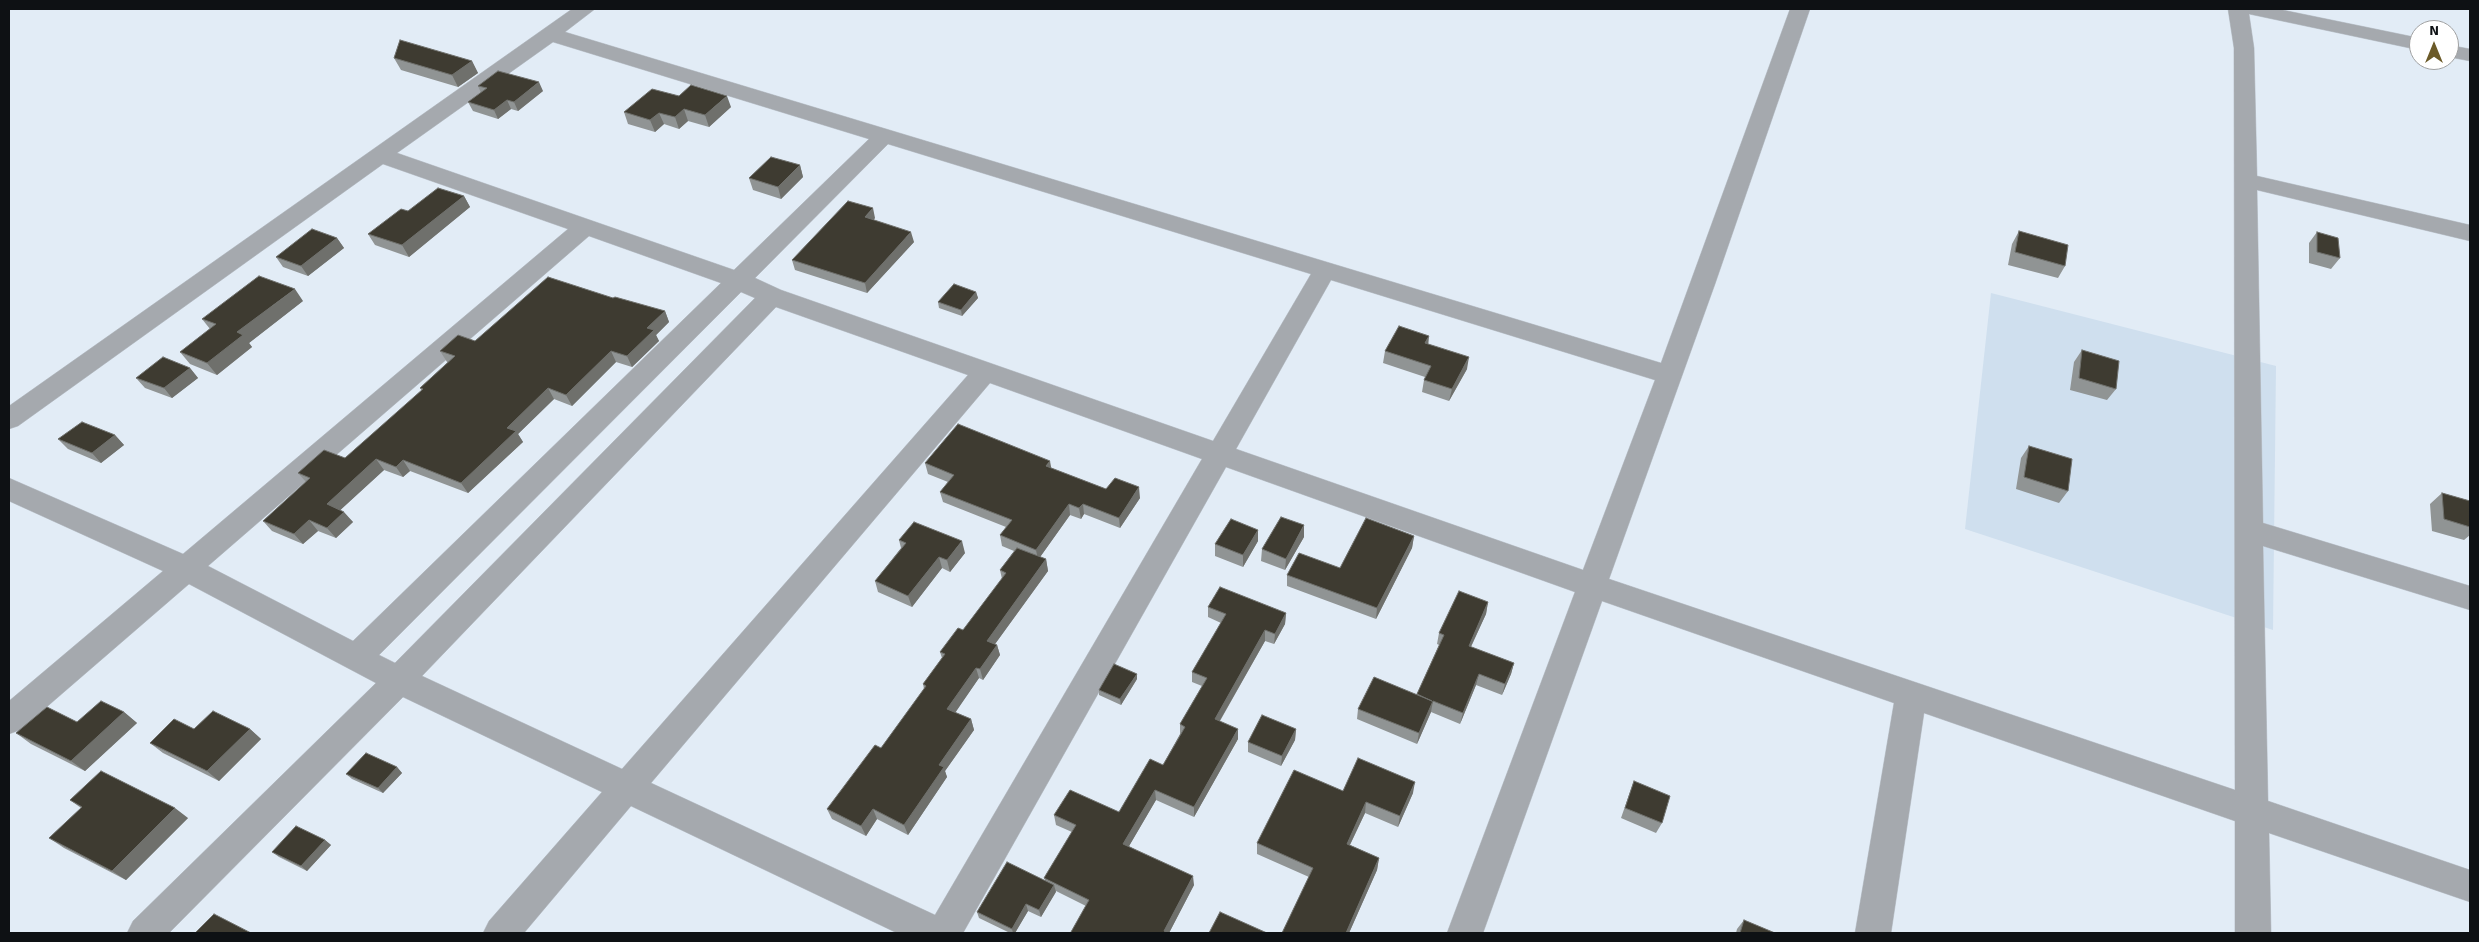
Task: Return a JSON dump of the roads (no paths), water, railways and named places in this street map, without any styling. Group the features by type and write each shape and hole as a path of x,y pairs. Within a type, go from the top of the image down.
{"street":[{"path":"9,419 585,9"},
{"path":"1465,933 1670,375 1800,9"},
{"path":"2238,9 2244,48 2253,933"},
{"path":"2251,9 2409,42"},
{"path":"549,34 1670,375"},
{"path":"357,658 884,136"},
{"path":"380,155 738,280 772,296 1593,586 2470,886"},
{"path":"2245,180 2470,233"},
{"path":"9,720 585,227"},
{"path":"944,933 1325,270"},
{"path":"145,933 400,680 772,296"},
{"path":"501,933 986,371"},
{"path":"9,489 187,569 400,680 934,933"},
{"path":"2249,530 2470,598"},
{"path":"1873,933 1911,696"}]}
